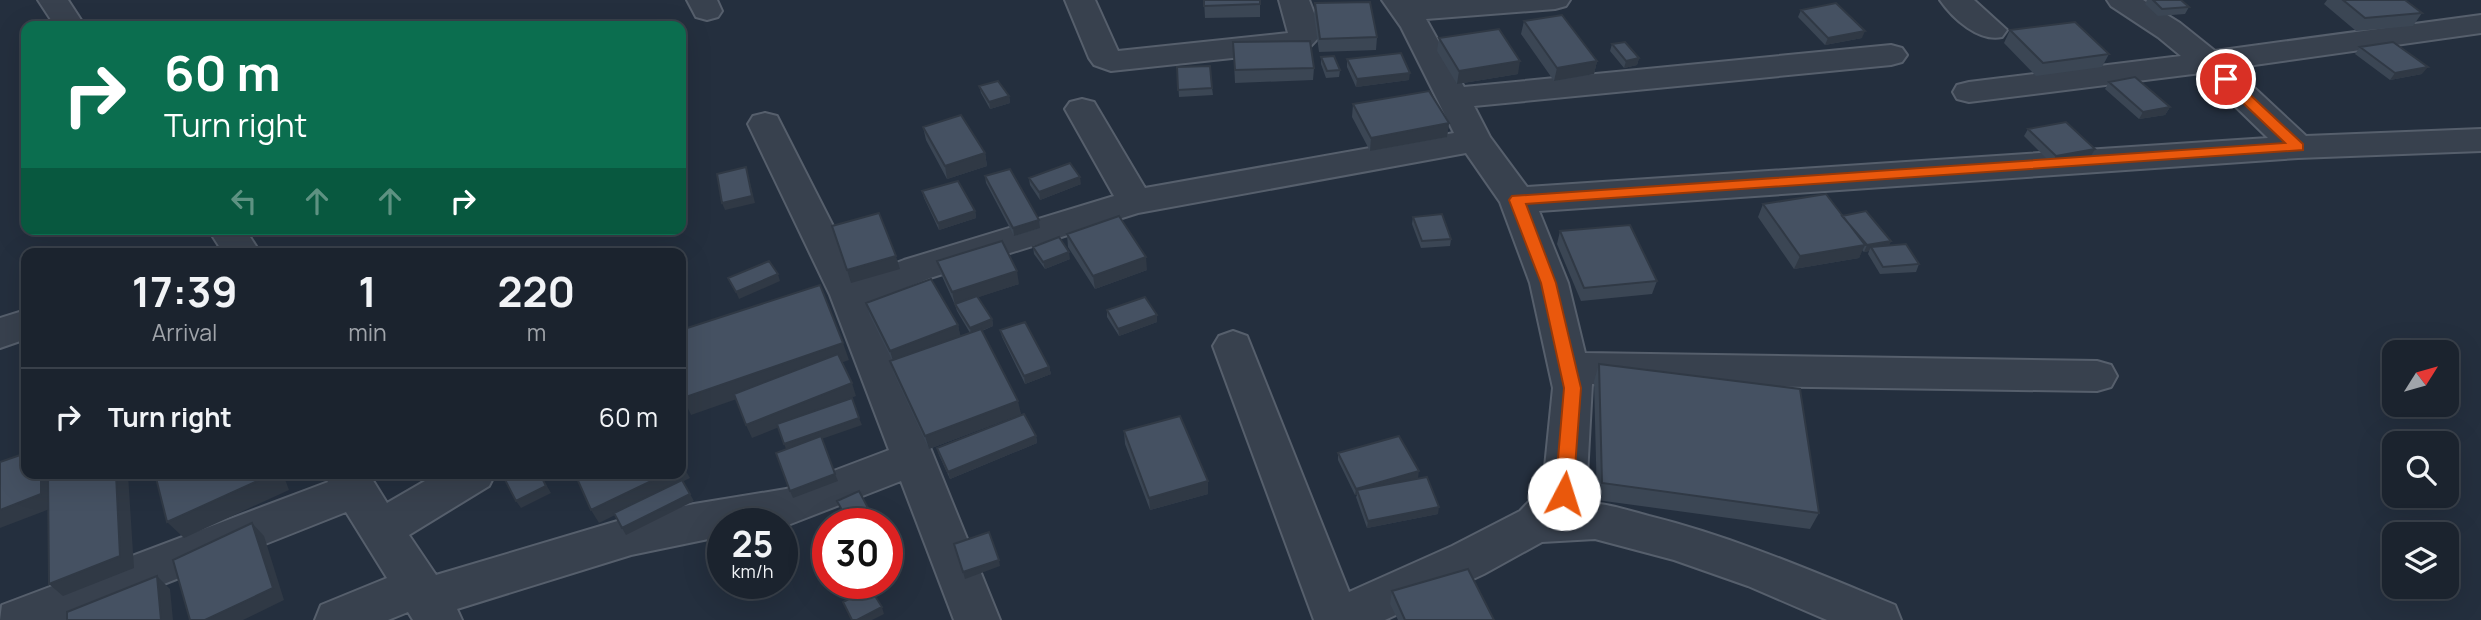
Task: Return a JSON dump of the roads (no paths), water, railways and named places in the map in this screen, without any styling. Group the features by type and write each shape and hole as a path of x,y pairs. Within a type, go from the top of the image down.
{"street":[{"path":"53,0 67,21"},
{"path":"1066,6 1105,58 1111,61 1297,42 1306,34 1294,0"},
{"path":"1233,346 1337,620 1468,560 1536,524 1564,494 1573,388 1549,283 1517,200 1475,140 1401,5 1555,0"},
{"path":"1955,0 1991,30"},
{"path":"2122,0 2169,30 2208,62 2298,147"},
{"path":"1969,92 2481,24"},
{"path":"1453,98 1891,55"},
{"path":"1082,109 1135,202"},
{"path":"765,124 849,295 976,620"},
{"path":"849,295 917,269 1135,202 1475,140"},
{"path":"1517,200 2298,147 2481,140"},
{"path":"0,332 21,326"},
{"path":"1568,368 2097,376"},
{"path":"338,620 427,602 631,536 694,522 788,507 912,459"},
{"path":"380,528 465,479"},
{"path":"24,619 351,482 427,602"},
{"path":"1536,524 1595,522 1674,541 1762,571 1878,620"}]}
